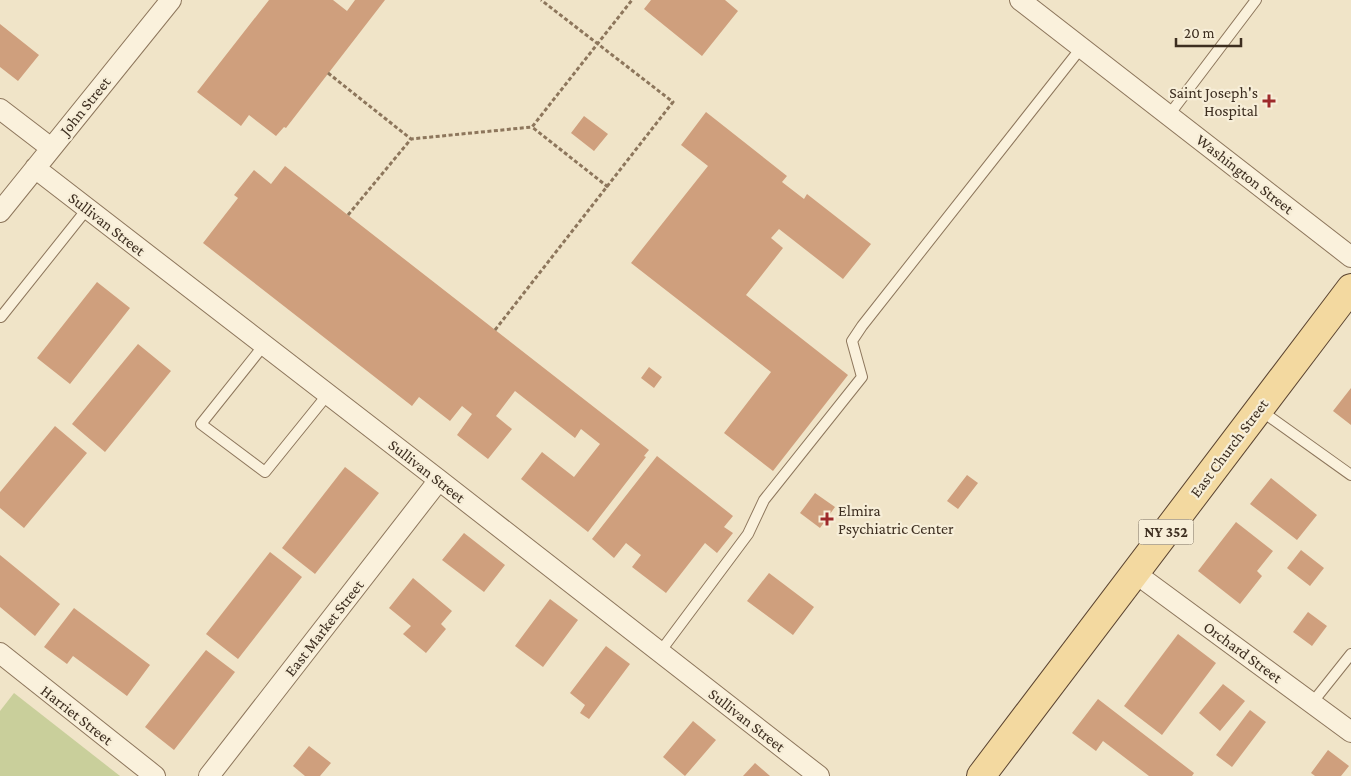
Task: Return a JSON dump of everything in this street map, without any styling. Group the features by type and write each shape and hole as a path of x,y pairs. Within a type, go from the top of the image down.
{"main road":[{"name":"East Church Street","path":"981,776 1351,288"}],"street":[{"name":"John Street","path":"0,212 171,0"},
{"name":"Washington Street","path":"1020,0 1351,257"},
{"path":"0,109 51,148"},
{"name":"Sullivan Street","path":"35,168 818,776"},
{"name":"East Market Street","path":"209,776 439,480"},
{"name":"Orchard Street","path":"1135,573 1351,732"},
{"name":"Harriet Street","path":"0,653 155,776"}],"lane":[{"path":"1169,115 1256,0"},
{"path":"660,652 748,534 764,500 862,377 852,340 1081,48"},
{"path":"1,317 87,209"},
{"path":"264,345 201,424 265,472 328,394"},
{"path":"1259,409 1351,475"},
{"path":"1312,703 1351,654"}],"path":[{"path":"495,330 673,102 541,0"},
{"path":"532,127 632,0"},
{"path":"328,73 411,140"},
{"path":"348,215 411,140 532,127 608,187"}],"green space":[{"path":"14,693 120,776 0,776 0,711"}],"building":[{"path":"269,0 333,0 347,11 355,0 385,0 286,128 284,127 276,136 249,115 241,126 197,92"},
{"path":"651,0 725,0 738,11 702,56 644,9"},
{"path":"0,24 39,55 18,81 0,67"},
{"path":"706,112 787,176 782,182 804,199 807,194 871,244 843,279 779,229 771,238 783,248 746,295 848,375 773,471 724,433 771,372 631,263 708,166 681,145"},
{"path":"584,116 608,134 594,151 571,133"},
{"path":"285,166 649,450 644,456 646,457 588,532 521,479 542,452 574,477 600,444 581,429 575,438 515,391 496,416 512,429 488,459 457,435 472,414 462,406 450,421 419,397 412,406 203,243 238,198 234,195 254,170 271,184"},
{"path":"97,282 130,308 70,384 37,358"},
{"path":"138,344 171,371 105,452 72,424"},
{"path":"649,367 662,377 654,388 641,378"},
{"path":"1351,388 1351,425 1333,411"},
{"path":"55,426 87,453 24,528 0,508 0,492"},
{"path":"657,456 733,516 724,527 733,533 717,553 705,543 666,593 632,567 641,555 626,543 614,558 592,539"},
{"path":"345,467 379,493 315,574 282,548"},
{"path":"967,475 978,483 958,509 947,501"},
{"path":"1271,478 1317,515 1297,540 1250,504"},
{"path":"815,493 835,507 820,528 800,513"},
{"path":"1236,522 1273,551 1257,571 1262,576 1240,604 1198,571"},
{"path":"464,533 505,565 484,592 442,560"},
{"path":"1301,550 1324,568 1310,586 1287,568"},
{"path":"270,552 302,577 238,659 206,634"},
{"path":"0,555 60,604 35,636 0,607"},
{"path":"769,573 814,607 793,635 747,601"},
{"path":"413,578 452,611 441,624 446,629 426,653 403,634 411,626 389,608"},
{"path":"550,599 578,620 543,667 515,646"},
{"path":"74,608 150,665 127,696 73,656 67,664 44,647"},
{"path":"1308,612 1327,626 1312,646 1293,632"},
{"path":"1178,634 1216,663 1162,735 1124,706"},
{"path":"606,646 630,664 589,719 580,713 585,705 570,693"},
{"path":"206,650 235,672 174,750 145,727"},
{"path":"1223,684 1245,701 1220,731 1199,713"},
{"path":"1098,699 1194,773 1192,776 1149,776 1103,741 1096,751 1072,733"},
{"path":"1250,710 1266,722 1232,767 1216,755"},
{"path":"693,721 716,740 685,776 663,757"},
{"path":"309,746 331,763 320,776 305,776 293,766"},
{"path":"1328,750 1349,766 1341,776 1315,776 1311,773"},
{"path":"755,763 770,776 743,776"}],"place":[{"name":"Saint Joseph's Hospital","path":"1269,101"},
{"name":"Elmira Psychiatric Center","path":"827,519"}]}
